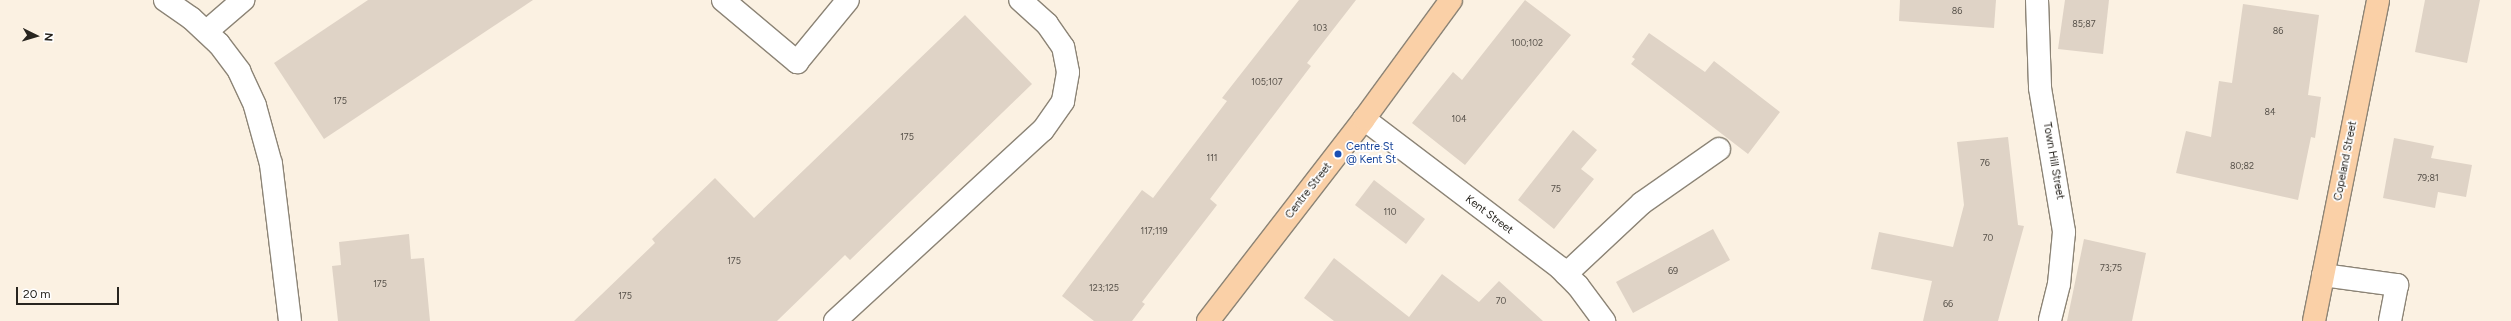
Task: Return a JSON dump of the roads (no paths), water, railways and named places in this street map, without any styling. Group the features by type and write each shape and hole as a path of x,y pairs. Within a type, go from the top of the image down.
{"main road":[{"name":"Centre Street","path":"1208,321 1364,119 1451,0"},
{"name":"Copeland Street","path":"2314,321 2378,0"}],"street":[{"path":"165,0 207,31 239,71 262,126 274,183 290,321"},
{"path":"207,31 244,0"},
{"path":"723,0 797,62 848,0"},
{"path":"835,321 1043,130 1063,101 1068,72 1063,47 1047,24 1020,0"},
{"name":"Town Hill Street","path":"2037,0 2040,88 2064,232 2059,284 2050,321"},
{"name":"Kent Street","path":"1364,119 1566,274 1592,303 1604,321"},
{"path":"1566,274 1642,203 1720,149"},
{"path":"2323,275 2397,285 2390,321"}],"place":[{"name":"Centre St @ Kent St","path":"1338,154"}]}
